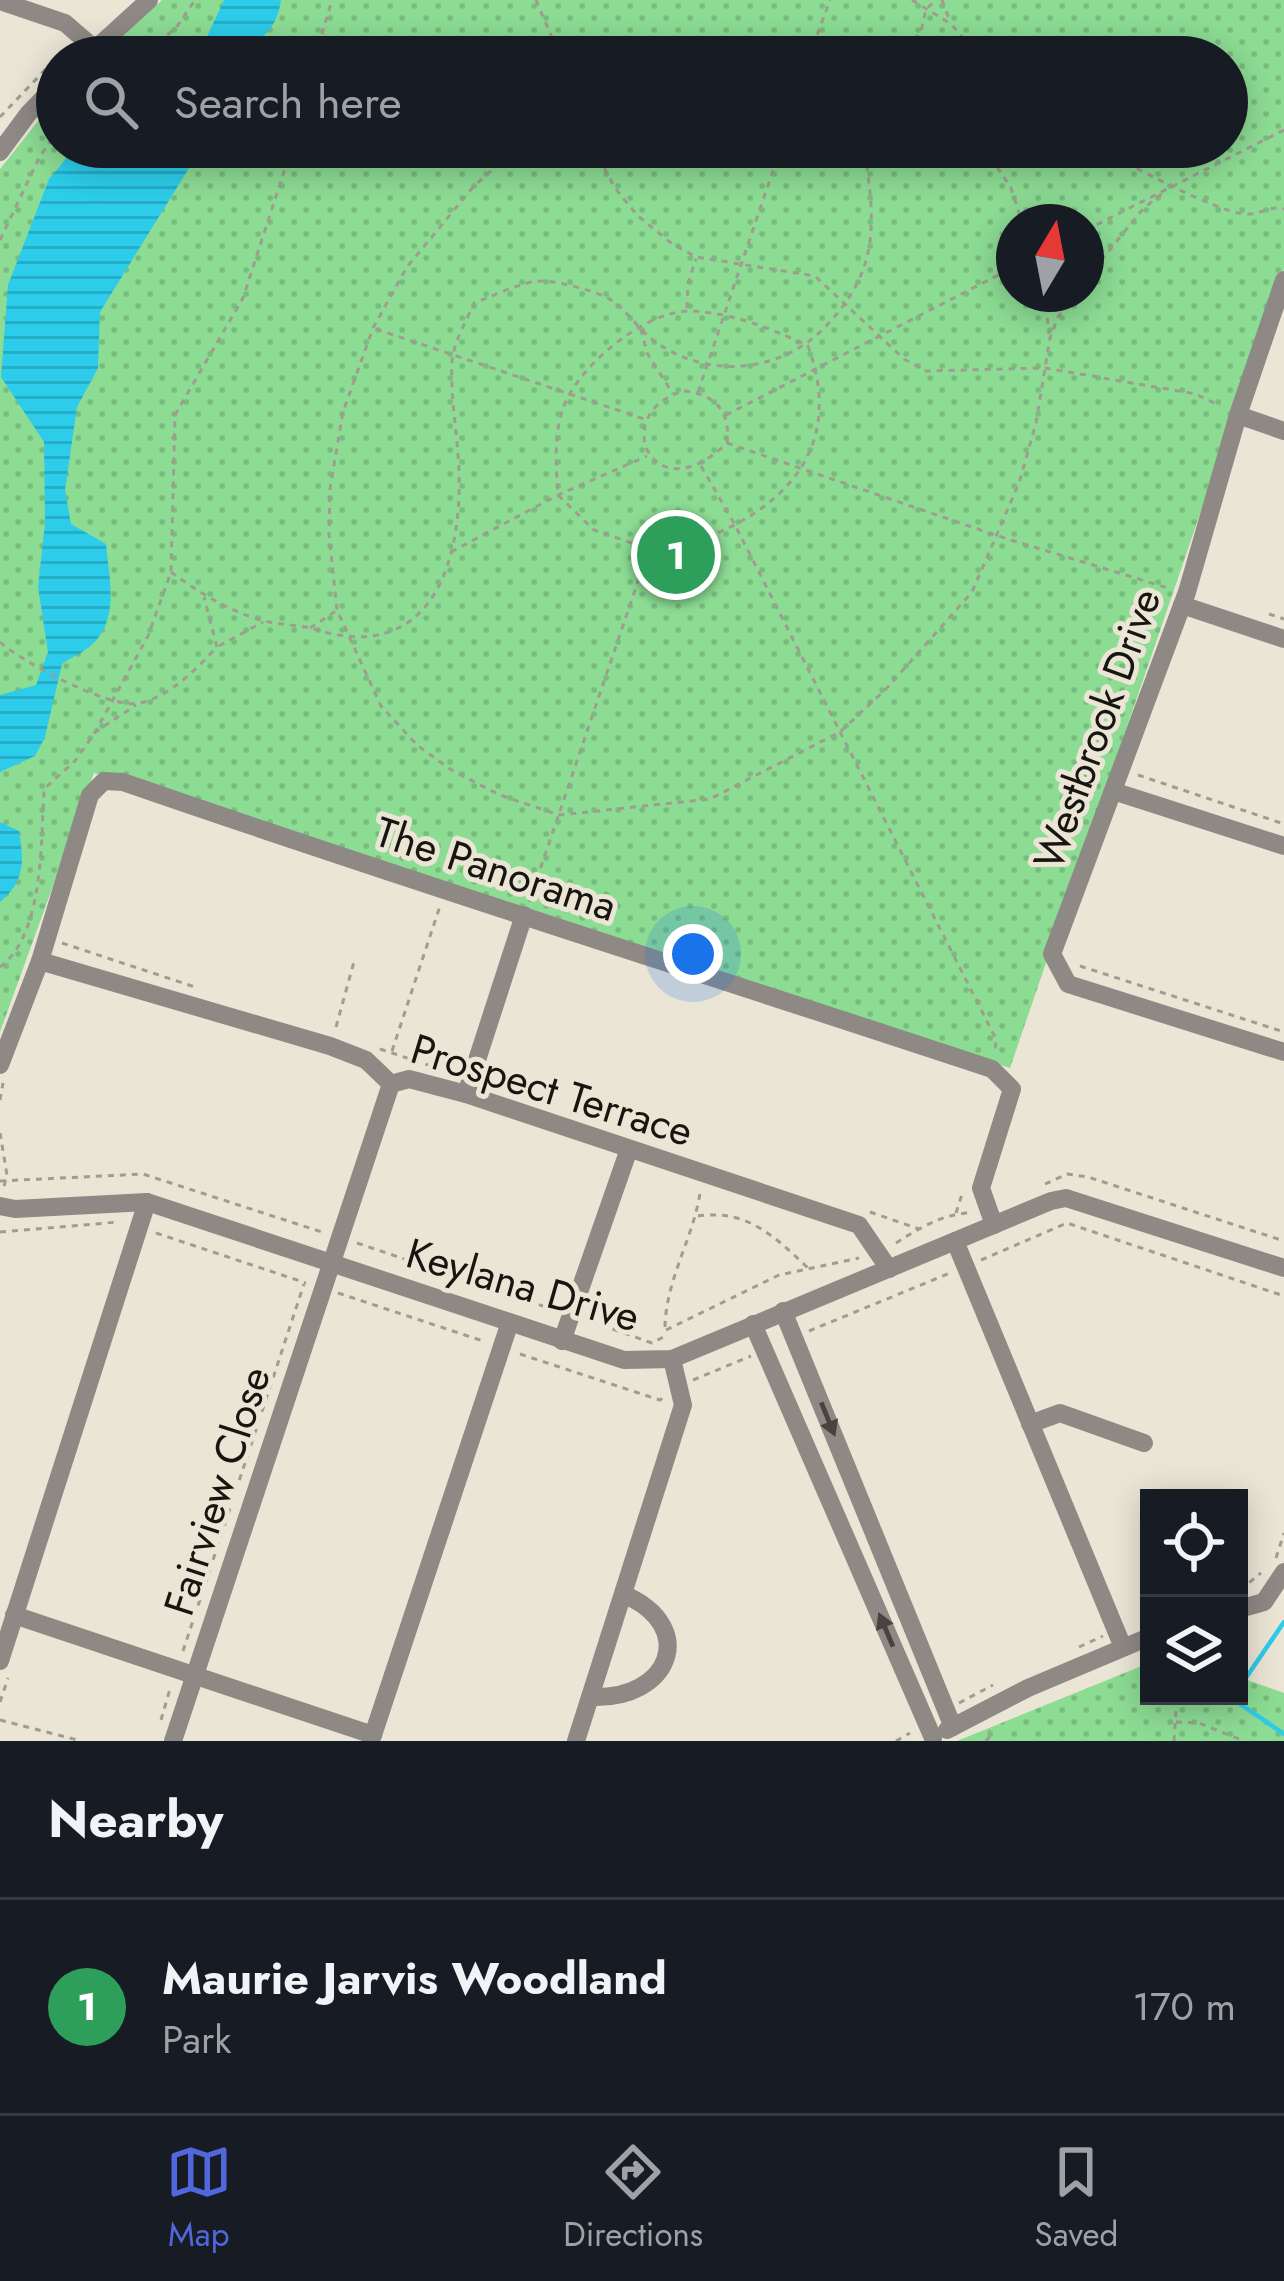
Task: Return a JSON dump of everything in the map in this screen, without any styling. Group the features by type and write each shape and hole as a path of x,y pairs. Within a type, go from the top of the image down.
{"street":[{"path":"110,36 149,0"},
{"path":"0,1 65,23 76,36"},
{"path":"0,152 36,109"},
{"name":"Westbrook Drive","path":"1284,280 1119,793 1052,954 1068,984 1284,1052"},
{"path":"1238,415 1284,430"},
{"path":"1184,599 1284,639"},
{"name":"The Panorama","path":"0,1065 40,961 90,795 104,781 123,782 439,898 524,915 992,1069"},
{"path":"1119,793 1284,845"},
{"path":"466,1094 524,915"},
{"name":"Prospect Terrace","path":"40,961 331,1046 367,1060 391,1084 409,1079 466,1094 859,1225 885,1261"},
{"path":"992,1069 1012,1089 981,1188 994,1225"},
{"name":"Fairview Close","path":"172,1741 185,1673 313,1285 329,1263 391,1084"},
{"path":"562,1341 629,1148"},
{"name":"Keylana Drive","path":"0,1203 15,1209 147,1202 624,1360 672,1359 885,1261 955,1241 1066,1198 1284,1268"},
{"path":"0,1660 147,1202"},
{"path":"955,1241 1122,1645"},
{"path":"783,1311 953,1727"},
{"path":"753,1324 930,1739 1140,1640"},
{"path":"14,1616 372,1738 509,1325"},
{"path":"576,1741 683,1406 672,1359"},
{"path":"1030,1424 1060,1413 1144,1443"},
{"path":"1248,1606 1264,1602 1284,1572"},
{"path":"591,1697 622,1697 638,1691 660,1672 667,1653 664,1631 653,1611 625,1594"}],"path":[{"path":"166,36 195,0"},
{"path":"321,36 332,0"},
{"path":"536,0 551,36"},
{"path":"817,36 830,0"},
{"path":"912,0 951,24"},
{"path":"918,36 926,9 939,0 962,36"},
{"path":"0,117 36,79"},
{"path":"1248,148 1284,130"},
{"path":"0,240 36,164"},
{"path":"0,968 15,956 39,882 44,789 75,761 94,734 148,636 171,572 175,415 243,298 285,168"},
{"path":"494,168 407,267 374,328 343,412 330,489 329,534 338,610 381,706 418,746 453,771 500,795 559,815 710,799 840,732 941,631 972,592 1019,483 1036,423 1050,338 1062,312"},
{"path":"604,168 637,215 696,257 814,276 904,359 926,371 1045,368 1196,394 1238,415"},
{"path":"698,392 774,168"},
{"path":"171,572 204,596 265,621 350,638 371,639 397,631 426,610 443,582 459,476 452,358 474,302 541,280 608,298 656,342 707,363 741,368 767,364 808,346 856,291 872,232 866,168"},
{"path":"998,168 1016,204"},
{"path":"1139,168 1207,202 1248,214 1274,206 1284,209"},
{"path":"1104,221 1207,168"},
{"path":"1104,257 1143,209 1174,184"},
{"path":"687,311 688,283 696,257"},
{"path":"726,415 996,276"},
{"path":"687,311 725,316 747,320 808,346 821,413 803,469 769,503 713,535 650,549 594,530 558,494 555,456 566,402 600,356 640,328 687,311"},
{"path":"1047,312 1050,338"},
{"path":"374,328 647,420"},
{"path":"640,328 647,353 673,394"},
{"path":"698,392 726,415 727,443 701,466 676,468 648,455 643,439 652,410 673,394 698,392"},
{"path":"727,443 1184,599"},
{"path":"450,552 558,494 648,455"},
{"path":"701,466 996,1039 992,1069"},
{"path":"524,915 650,549"},
{"path":"204,596 217,647"},
{"path":"310,628 338,610"},
{"path":"1262,612 1284,619"},
{"path":"94,734 185,680 217,647 265,621"},
{"path":"0,642 41,670 112,700 138,704"},
{"path":"1119,793 1132,773 1284,824"},
{"path":"391,1084 391,1052 439,898"},
{"path":"55,940 206,991"},
{"path":"331,1046 355,958"},
{"path":"1076,964 1284,1032"},
{"path":"372,1046 431,1066"},
{"path":"0,1132 0,1203"},
{"path":"672,1359 666,1332 669,1292 696,1216 703,1173"},
{"path":"2,1181 143,1174 559,1311"},
{"path":"956,1214 962,1192"},
{"path":"852,1206 919,1228"},
{"path":"696,1216 729,1215 762,1226 808,1269"},
{"path":"0,1232 123,1222 660,1400 678,1386"},
{"path":"584,1319 652,1342 779,1275 885,1261"},
{"path":"160,1720 185,1673 313,1285"},
{"path":"1248,1584 1274,1562 1284,1533"},
{"path":"1174,1741 1177,1705"},
{"path":"0,1720 81,1741"},
{"path":"1176,1723 1198,1723 1244,1741"}],"green space":[{"path":"162,0 1284,0 1284,269 1010,1068 94,773 0,1032 0,169 36,124 36,168 1248,168 1248,36 123,36"},
{"path":"1140,1667 1140,1705 1248,1705 1248,1680 1284,1693 1284,1741 957,1741"}],"water":[{"path":"224,0 281,0 277,17 263,36 207,36"},
{"path":"58,168 189,168 100,312 98,368 77,407 65,490 71,524 106,544 110,599 105,626 88,648 62,664 45,737 35,756 0,772 0,695 36,685 48,652 38,587 45,523 44,442 1,377 8,285 49,179"},
{"path":"0,822 19,831 22,862 14,886 0,902"}],"waterway":[{"path":"1248,1675 1284,1622"},
{"path":"1241,1705 1284,1734"}],"place":[{"name":"Maurie Jarvis Woodland","path":"676,555"}]}
